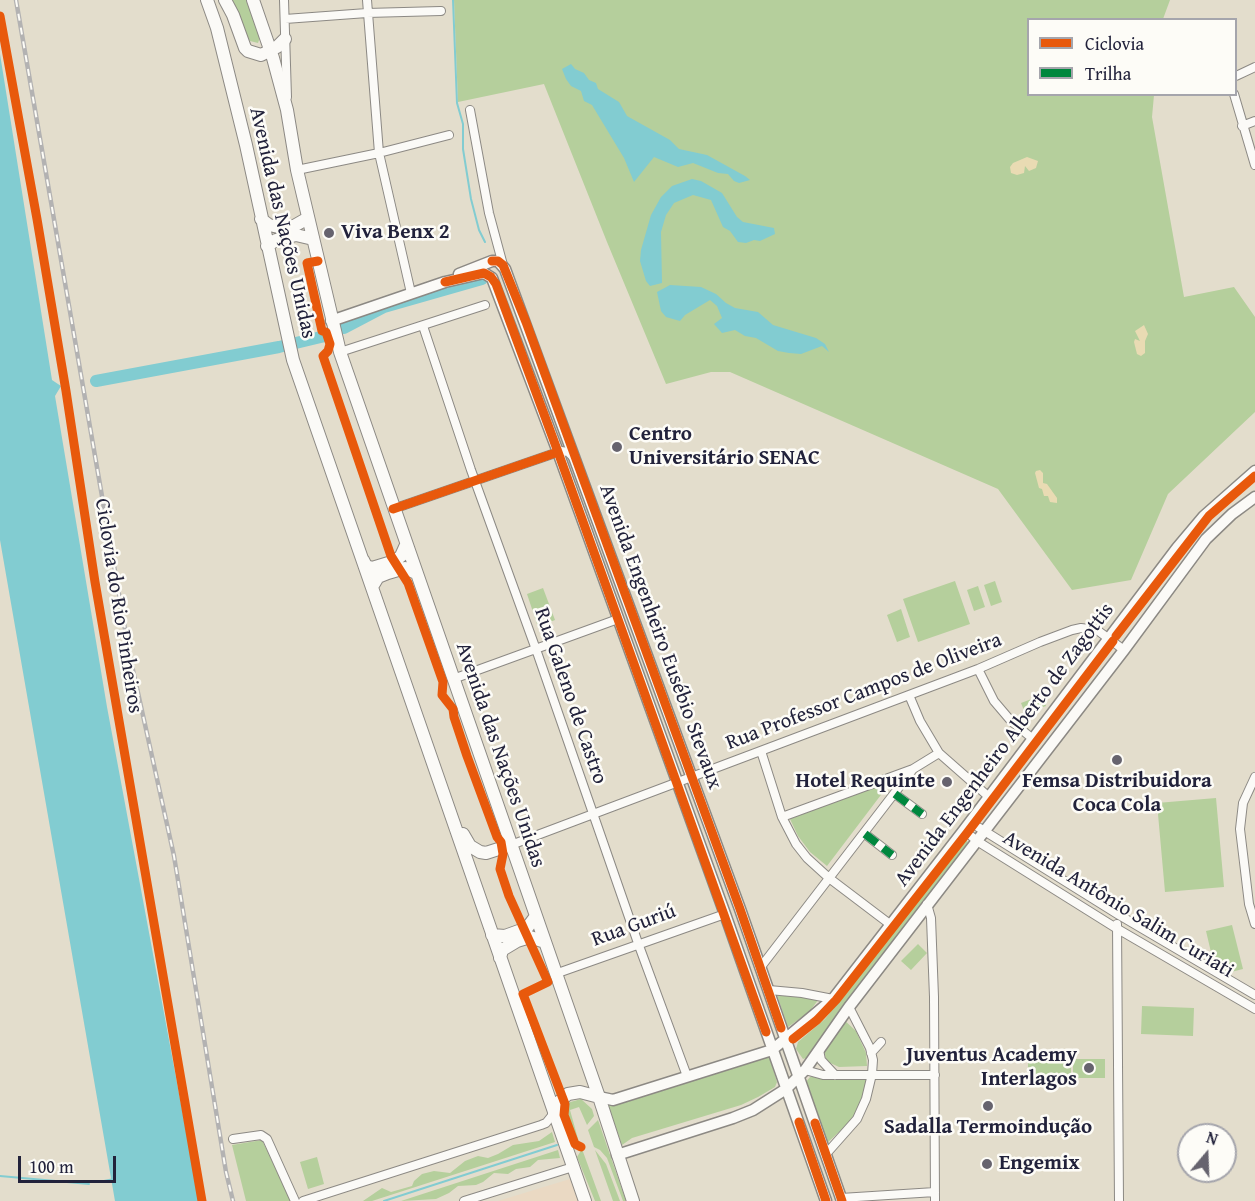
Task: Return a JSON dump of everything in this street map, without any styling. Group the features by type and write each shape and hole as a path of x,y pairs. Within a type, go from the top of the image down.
{"highway":[{"name":"Avenida das Nações Unidas","path":"207,0 217,28 246,145 293,360 585,1198"},
{"path":"225,0 245,48 257,55 271,51 285,39"},
{"name":"Avenida das Nações Unidas","path":"253,0 271,51 287,110 297,170 339,349 633,1201"},
{"path":"261,219 269,225 283,228 294,226 308,218"},
{"path":"267,246 276,240 296,235 313,240"},
{"path":"363,560 366,566 372,568 395,561 401,556 406,545"},
{"path":"372,587 378,577 388,573 405,568 416,573"},
{"path":"443,794 449,799 472,849 486,853 511,845"},
{"path":"492,934 505,936 527,928 536,916"},
{"path":"500,958 502,950 517,941 530,937 544,942"},
{"path":"554,1113 560,1101 568,1094 580,1092 599,1097"}],"main road":[{"path":"445,282 463,271 492,261 498,261 504,267"},
{"name":"Avenida Engenheiro Eusébio Stevaux","path":"504,267 744,920 785,1041 801,1073 815,1123 842,1199"},
{"path":"332,324 445,282 484,273 492,277"},
{"name":"Avenida Engenheiro Eusébio Stevaux","path":"492,277 558,452 826,1201"},
{"name":"Avenida Engenheiro Alberto de Zagottis","path":"599,1097 613,1100 772,1050 833,999 1177,548 1204,516 1255,471"},
{"name":"Avenida Engenheiro Alberto de Zagottis","path":"617,1155 733,1118 753,1110 786,1089 819,1050 927,904 1124,650 1206,539 1232,514 1255,497"},
{"path":"655,721 661,729 676,733"},
{"path":"725,914 733,914 744,920"},
{"path":"799,1122 808,1120 815,1123"}],"street":[{"path":"284,0 287,110"},
{"path":"367,0 379,153 411,293"},
{"path":"285,20 367,13 441,12"},
{"path":"1237,76 1255,67"},
{"path":"1234,96 1255,165"},
{"name":"Avenida Engenheiro Eusébio Stevaux","path":"470,110 489,213 504,267"},
{"path":"1242,126 1255,121"},
{"path":"297,170 379,153 449,135"},
{"name":"Avenida Engenheiro Eusébio Stevaux","path":"492,277 492,261 498,243"},
{"path":"492,277 501,276 504,267"},
{"path":"339,349 423,326 485,305"},
{"name":"Rua Galeno de Castro","path":"423,326 475,481 687,1076"},
{"path":"393,509 558,452 568,452 576,460"},
{"path":"453,678 618,619"},
{"name":"Rua Professor Campos de Oliveira","path":"511,845 761,752 1082,627 1097,630 1124,650"},
{"path":"978,669 994,701 1011,721 1033,739"},
{"path":"909,695 920,721 939,753 989,797"},
{"path":"761,752 782,817 796,844 807,858 829,878 891,925"},
{"path":"782,817 913,769 939,753"},
{"path":"760,968 913,769"},
{"path":"1255,777 1243,803 1240,829 1249,904 1255,924"},
{"path":"895,794 922,814"},
{"name":"Avenida Antônio Salim Curiati","path":"967,826 985,831 1119,915 1255,995"},
{"name":"Avenida Antônio Salim Curiati","path":"967,826 977,841 1116,928 1255,1009"},
{"path":"865,834 892,855"},
{"path":"1001,856 1003,847 1010,847"},
{"path":"1086,908 1091,897"},
{"path":"842,1199 935,1197 931,918 927,904"},
{"name":"Rua Guriú","path":"555,974 725,914"},
{"path":"1119,915 1116,928 1119,1201"},
{"path":"1158,952 1164,941"},
{"path":"769,990 833,999"},
{"path":"826,1154 857,1119 866,1099 872,1074 871,1053 849,1007"},
{"path":"871,1053 881,1042"},
{"path":"819,1050 824,1064 835,1074"},
{"path":"801,1073 935,1075"},
{"path":"303,1201 541,1125 546,1123 554,1113"},
{"path":"233,1139 261,1135 267,1139 295,1201"},
{"path":"464,1201 573,1167"}],"shaded area":[{"path":"570,1179 578,1201 498,1201"}],"green space":[{"path":"231,0 246,0 260,37 258,43 250,41 246,35"},
{"path":"454,0 1170,0 1163,18 1027,18 1027,96 1154,96 1152,117 1184,297 1234,287 1255,317 1255,412 1168,494 1131,580 1072,590 998,489 730,372 711,372 666,384 544,84 458,102"},
{"path":"955,581 970,624 918,642 903,599"},
{"path":"995,581 1002,602 991,606 984,585"},
{"path":"978,586 985,607 974,611 967,590"},
{"path":"543,588 555,620 538,627 527,594"},
{"path":"901,609 910,637 897,642 887,615"},
{"path":"1042,695 1046,706 1025,713 1021,703"},
{"path":"893,779 827,866 810,852 798,836 790,819"},
{"path":"1216,798 1224,887 1165,892 1157,803"},
{"path":"963,838 966,838 968,843 803,1059 796,1049 798,1042 825,1019"},
{"path":"1232,925 1243,969 1227,973 1214,965 1206,931"},
{"path":"918,944 927,953 911,970 901,961"},
{"path":"776,992 819,999 809,1012 788,1027"},
{"path":"1142,1006 1194,1008 1193,1036 1141,1034"},
{"path":"843,1019 856,1031 866,1053 867,1066 839,1067 826,1061 824,1048"},
{"path":"1071,1054 1071,1077 1028,1078 1028,1055"},
{"path":"769,1056 777,1082 775,1087 741,1105 632,1138 622,1145 607,1102"},
{"name":"Juventus Academy Interlagos","path":"1073,1059 1105,1059 1105,1078 1073,1078"},
{"path":"810,1077 868,1077 864,1098 853,1119 826,1144 805,1083"},
{"path":"581,1099 592,1109 594,1116 587,1125 579,1107 570,1110 580,1146 576,1143 566,1116 566,1109 567,1103"},
{"path":"598,1120 626,1201 623,1201 607,1158 594,1147 588,1130"},
{"path":"552,1132 555,1142 372,1201 363,1201 382,1188 391,1192 412,1186 422,1174 434,1171 450,1173 465,1161 478,1156 488,1158 513,1145 539,1141"},
{"path":"262,1140 291,1201 246,1201 232,1145"},
{"path":"582,1149 601,1201 595,1201 577,1157"},
{"path":"558,1150 560,1158 538,1160 530,1167 516,1169 508,1174 494,1173 483,1182 476,1185 458,1186 436,1199 401,1201"},
{"path":"595,1150 606,1164 620,1201 613,1201"},
{"path":"317,1157 324,1184 308,1189 300,1162"}],"sand":[{"path":"1027,157 1038,161 1036,168 1029,171 1025,166 1024,173 1017,175 1011,173 1010,167 1013,163"},
{"path":"1144,325 1148,334 1145,341 1145,353 1141,356 1137,354 1134,342 1135,339 1140,341 1135,331"},
{"path":"1040,470 1043,473 1043,483 1047,484 1057,498 1057,503 1050,502 1048,496 1044,496 1042,489 1039,488 1035,473"}],"water":[{"path":"0,54 52,380 61,386 55,396 107,707 199,1201 115,1201 0,540"},
{"path":"571,64 575,69 584,73 589,80 596,83 598,89 619,102 627,116 670,140 679,149 707,155 750,180 739,183 728,174 718,173 693,163 678,167 654,157 634,182 624,158 592,105 584,101 581,91 571,86 566,79 562,69"},
{"path":"692,179 701,181 722,193 737,217 743,222 774,228 775,234 760,241 738,242 730,231 723,227 711,200 693,195 674,203 666,215 661,232 662,283 650,286 646,281 640,261 651,215 661,197 672,186"},
{"path":"670,285 701,287 716,294 735,308 758,312 773,325 816,338 825,344 829,352 822,346 801,354 789,353 778,351 756,338 745,336 735,330 722,333 714,324 722,318 717,306 710,300 685,315 680,321 666,317 661,311 657,292"}],"waterway":[{"path":"453,0 457,103 463,124 463,149 471,199 479,230 485,242"},
{"path":"344,328 384,307 482,279"},
{"path":"96,381 279,347 325,336"},
{"path":"384,1201 557,1145"},
{"path":"0,1176 89,1184"},
{"path":"99,1182 114,1179"}],"railway":[{"path":"16,0 129,652 174,856 226,1172 233,1201"}],"marked path":[{"path":"895,794 922,814"},
{"path":"865,834 892,855"}],"cycle path":[{"name":"Ciclovia do Rio Pinheiros","path":"0,16 37,219 95,582 202,1201"},
{"path":"318,261 307,263 322,331 326,332 330,344 323,356 391,556 408,583 443,682 442,695 453,709 467,756 497,837 501,842 503,854 500,869 509,896 548,982 523,994 565,1104 564,1115 575,1144 581,1147"},
{"path":"492,261 498,261 503,265 526,322 740,909 781,1028"},
{"path":"445,282 484,273 496,284 766,1032"},
{"path":"393,509 558,452"},
{"path":"1116,636 1209,516 1255,476"},
{"path":"793,1039 817,1020 836,1000 1113,641"},
{"path":"799,1122 826,1201"},
{"path":"815,1123 842,1201"}],"place":[{"name":"Viva Benx 2","path":"329,233"},
{"name":"Centro Universitário SENAC","path":"617,447"},
{"name":"Femsa Distribuidora Coca Cola","path":"1117,760"},
{"name":"Hotel Requinte","path":"947,782"},
{"name":"Juventus Academy Interlagos","path":"1089,1068"},
{"name":"Sadalla Termoindução","path":"988,1106"},
{"name":"Engemix","path":"987,1164"}]}
